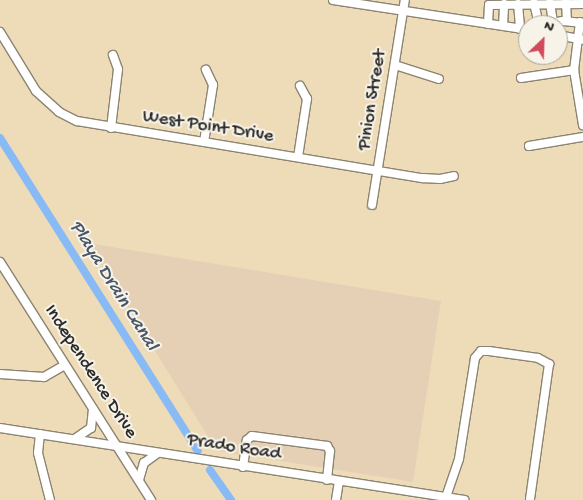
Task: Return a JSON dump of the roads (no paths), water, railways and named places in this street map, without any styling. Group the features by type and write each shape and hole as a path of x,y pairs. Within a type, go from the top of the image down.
{"street":[{"path":"333,0 518,28"},
{"name":"Pinion Street","path":"372,205 405,0"},
{"path":"488,24 488,5 566,2 583,4"},
{"path":"566,2 567,15"},
{"path":"534,3 537,15"},
{"path":"550,3 552,15"},
{"path":"503,26 504,4"},
{"path":"518,4 521,15"},
{"path":"568,21 581,22 574,70 579,81 583,125"},
{"name":"West Point Drive","path":"0,32 36,91 47,103 77,121 111,128 440,179 454,176"},
{"path":"111,128 118,69 113,55"},
{"path":"395,65 439,79"},
{"path":"204,142 213,85 206,70"},
{"path":"521,78 574,70"},
{"path":"298,157 308,99 300,86"},
{"path":"529,146 583,137"},
{"name":"Independence Drive","path":"0,262 152,500"},
{"path":"446,499 459,459 475,358 481,351 488,351 538,358 546,361 550,368 530,500"},
{"path":"0,374 44,376 65,365"},
{"path":"72,438 91,428 93,407"},
{"name":"Prado Road","path":"0,428 446,499 464,500"},
{"path":"40,434 38,453 50,500"},
{"path":"243,467 247,440 252,436 327,446 330,451 327,480"},
{"path":"139,480 144,462 158,452"},
{"path":"336,500 339,482"}],"waterway":[{"name":"Playa Drain Canal","path":"0,138 198,451"},
{"name":"Playa Drain Canal","path":"210,470 231,500"}]}
